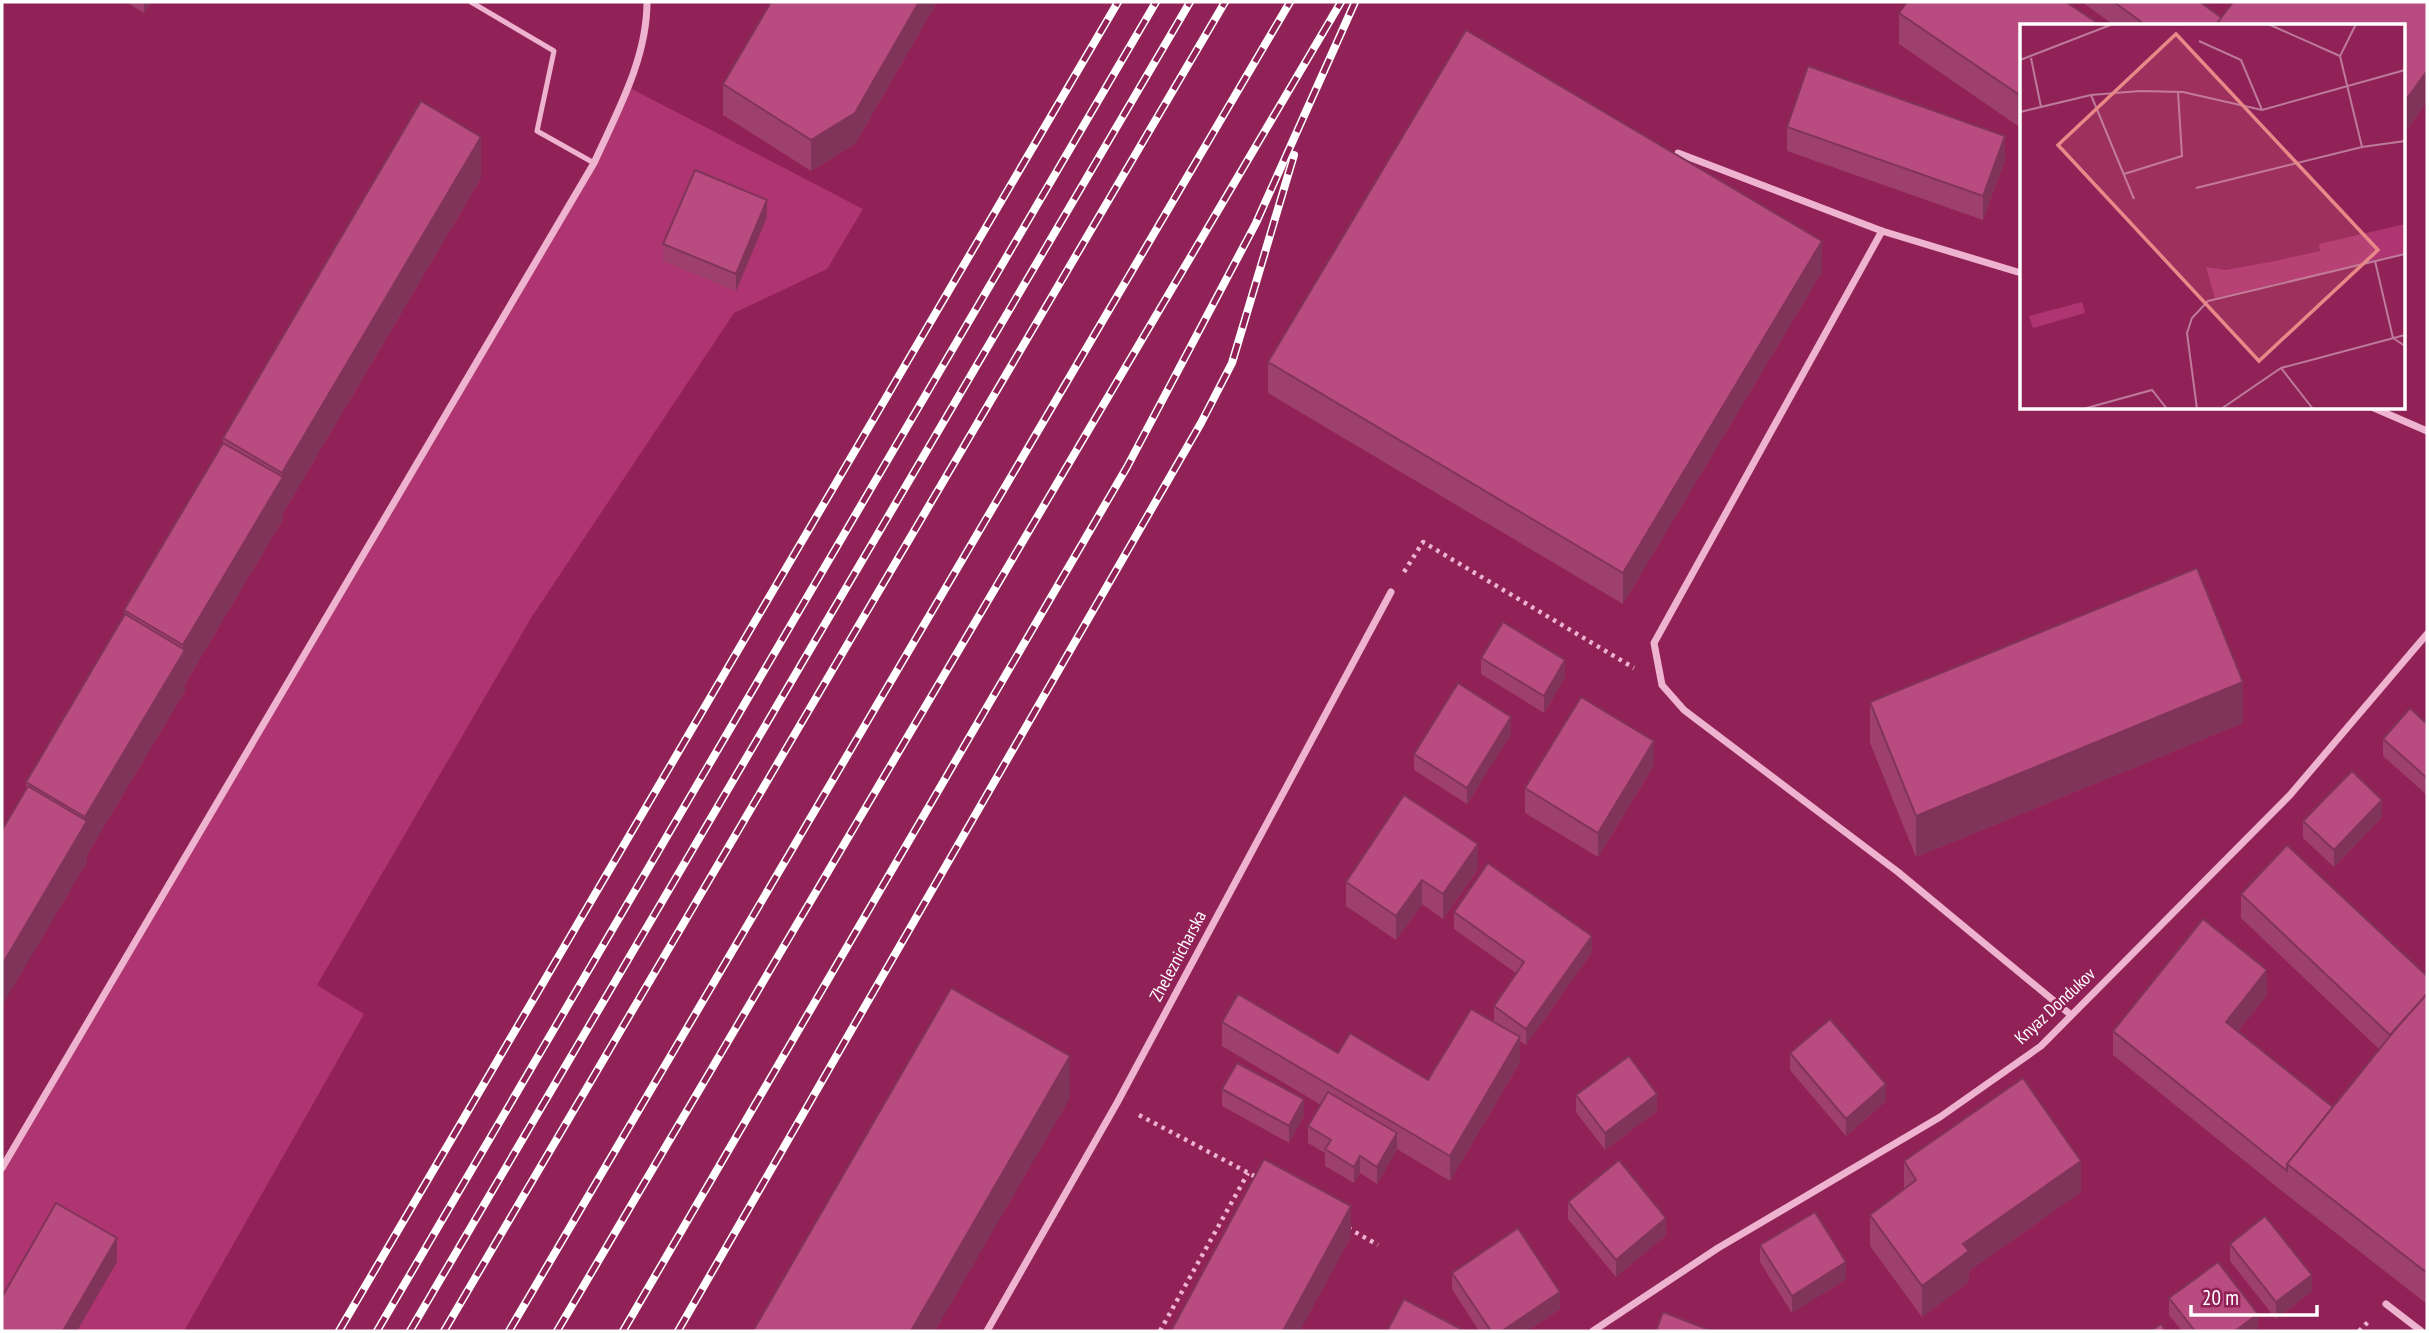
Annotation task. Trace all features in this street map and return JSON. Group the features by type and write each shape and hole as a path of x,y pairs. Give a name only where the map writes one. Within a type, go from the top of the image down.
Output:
{"street":[{"path":"2,1168 594,163 628,87 647,30 648,2"},
{"path":"1678,153 1882,231 2020,273"},
{"path":"1882,231 1654,643 1662,685 1684,710 1898,872 2071,1015"},
{"path":"2379,410 2427,431"},
{"name":"Zheleznicharska","path":"987,1331 1117,1103 1391,592"},
{"name":"Knyaz Dondukov","path":"1592,1331 1718,1248 1940,1117 2041,1046 2290,795 2427,634"},
{"path":"2386,1304 2421,1331"}],"lane":[{"path":"471,2 554,51 537,131 594,163"}],"path":[{"path":"1391,592 1423,542 1662,685"},
{"path":"1117,1103 1260,1179"},
{"path":"1160,1331 1248,1172"},
{"path":"1342,1225 1378,1245"}],"shaded area":[{"path":"628,87 863,209 827,269 734,313 531,618 317,985 364,1014 184,1331 2,1331 2,1168 594,163"}],"building":[{"path":"771,2 919,2 855,113 811,140 723,84"},
{"path":"1907,2 2066,2 2099,24 2020,24 2020,95 1899,13"},
{"path":"2114,2 2200,2 2222,18 2217,24 2144,24"},
{"path":"2233,2 2427,2 2427,71 2404,103 2404,24 2216,24"},
{"path":"1466,30 1822,241 1623,573 1268,362"},
{"path":"1808,66 2005,136 1983,196 1787,127"},
{"path":"421,101 481,137 282,473 223,438"},
{"path":"695,170 767,200 736,274 663,244"},
{"path":"223,443 283,477 183,645 124,610"},
{"path":"2197,568 2243,682 1916,816 1870,702"},
{"path":"125,614 185,650 85,817 26,782"},
{"path":"1503,622 1565,660 1544,696 1481,658"},
{"path":"1458,683 1511,717 1467,788 1414,754"},
{"path":"1581,697 1654,741 1598,833 1525,788"},
{"path":"2410,708 2427,724 2427,778 2383,739"},
{"path":"2352,771 2382,800 2334,850 2303,821"},
{"path":"28,786 87,821 2,965 2,830"},
{"path":"1404,795 1478,844 1443,894 1422,880 1396,916 1346,882"},
{"path":"2287,845 2427,976 2427,994 2390,1035 2241,894"},
{"path":"1488,863 1592,936 1526,1029 1494,1006 1524,962 1454,912"},
{"path":"2203,919 2267,970 2226,1022 2333,1107 2287,1164 2287,1171 2113,1031"},
{"path":"951,988 1070,1056 911,1331 753,1331"},
{"path":"1238,994 1338,1053 1350,1033 1428,1080 1471,1009 1520,1037 1450,1156 1222,1022"},
{"path":"2427,994 2427,1273 2287,1164"},
{"path":"1830,1019 1886,1084 1846,1119 1790,1053"},
{"path":"1629,1056 1657,1094 1605,1133 1576,1095"},
{"path":"1237,1063 1304,1099 1289,1126 1222,1089"},
{"path":"2023,1078 2081,1161 1963,1244 1969,1251 1922,1286 1870,1215 1916,1180 1904,1161"},
{"path":"1328,1092 1397,1133 1377,1167 1360,1156 1354,1167 1325,1149 1331,1140 1308,1126"},
{"path":"1264,1159 1351,1206 1283,1331 1171,1331"},
{"path":"1619,1160 1666,1218 1616,1260 1568,1202"},
{"path":"56,1203 117,1238 63,1331 2,1331 2,1297"},
{"path":"1815,1212 1846,1262 1792,1296 1760,1245"},
{"path":"2265,1216 2312,1275 2276,1302 2230,1244"},
{"path":"1518,1228 1560,1292 1502,1331 1491,1331 1452,1273"},
{"path":"2218,1262 2258,1314 2235,1331 2195,1331 2169,1298"},
{"path":"1404,1299 1461,1329 1460,1331 1387,1331"},
{"path":"1663,1312 1712,1331 1656,1331"},
{"path":"2161,1324 2166,1331 2151,1331"}],"railway":[{"path":"339,1331 1118,2"},
{"path":"377,1331 1156,2"},
{"path":"410,1331 1190,2"},
{"path":"444,1331 1225,2"},
{"path":"509,1331 1290,2"},
{"path":"557,1331 1341,2"},
{"path":"623,1331 1127,467 1256,223 1355,2"},
{"path":"678,1331 1201,423 1232,363 1294,155"}]}
